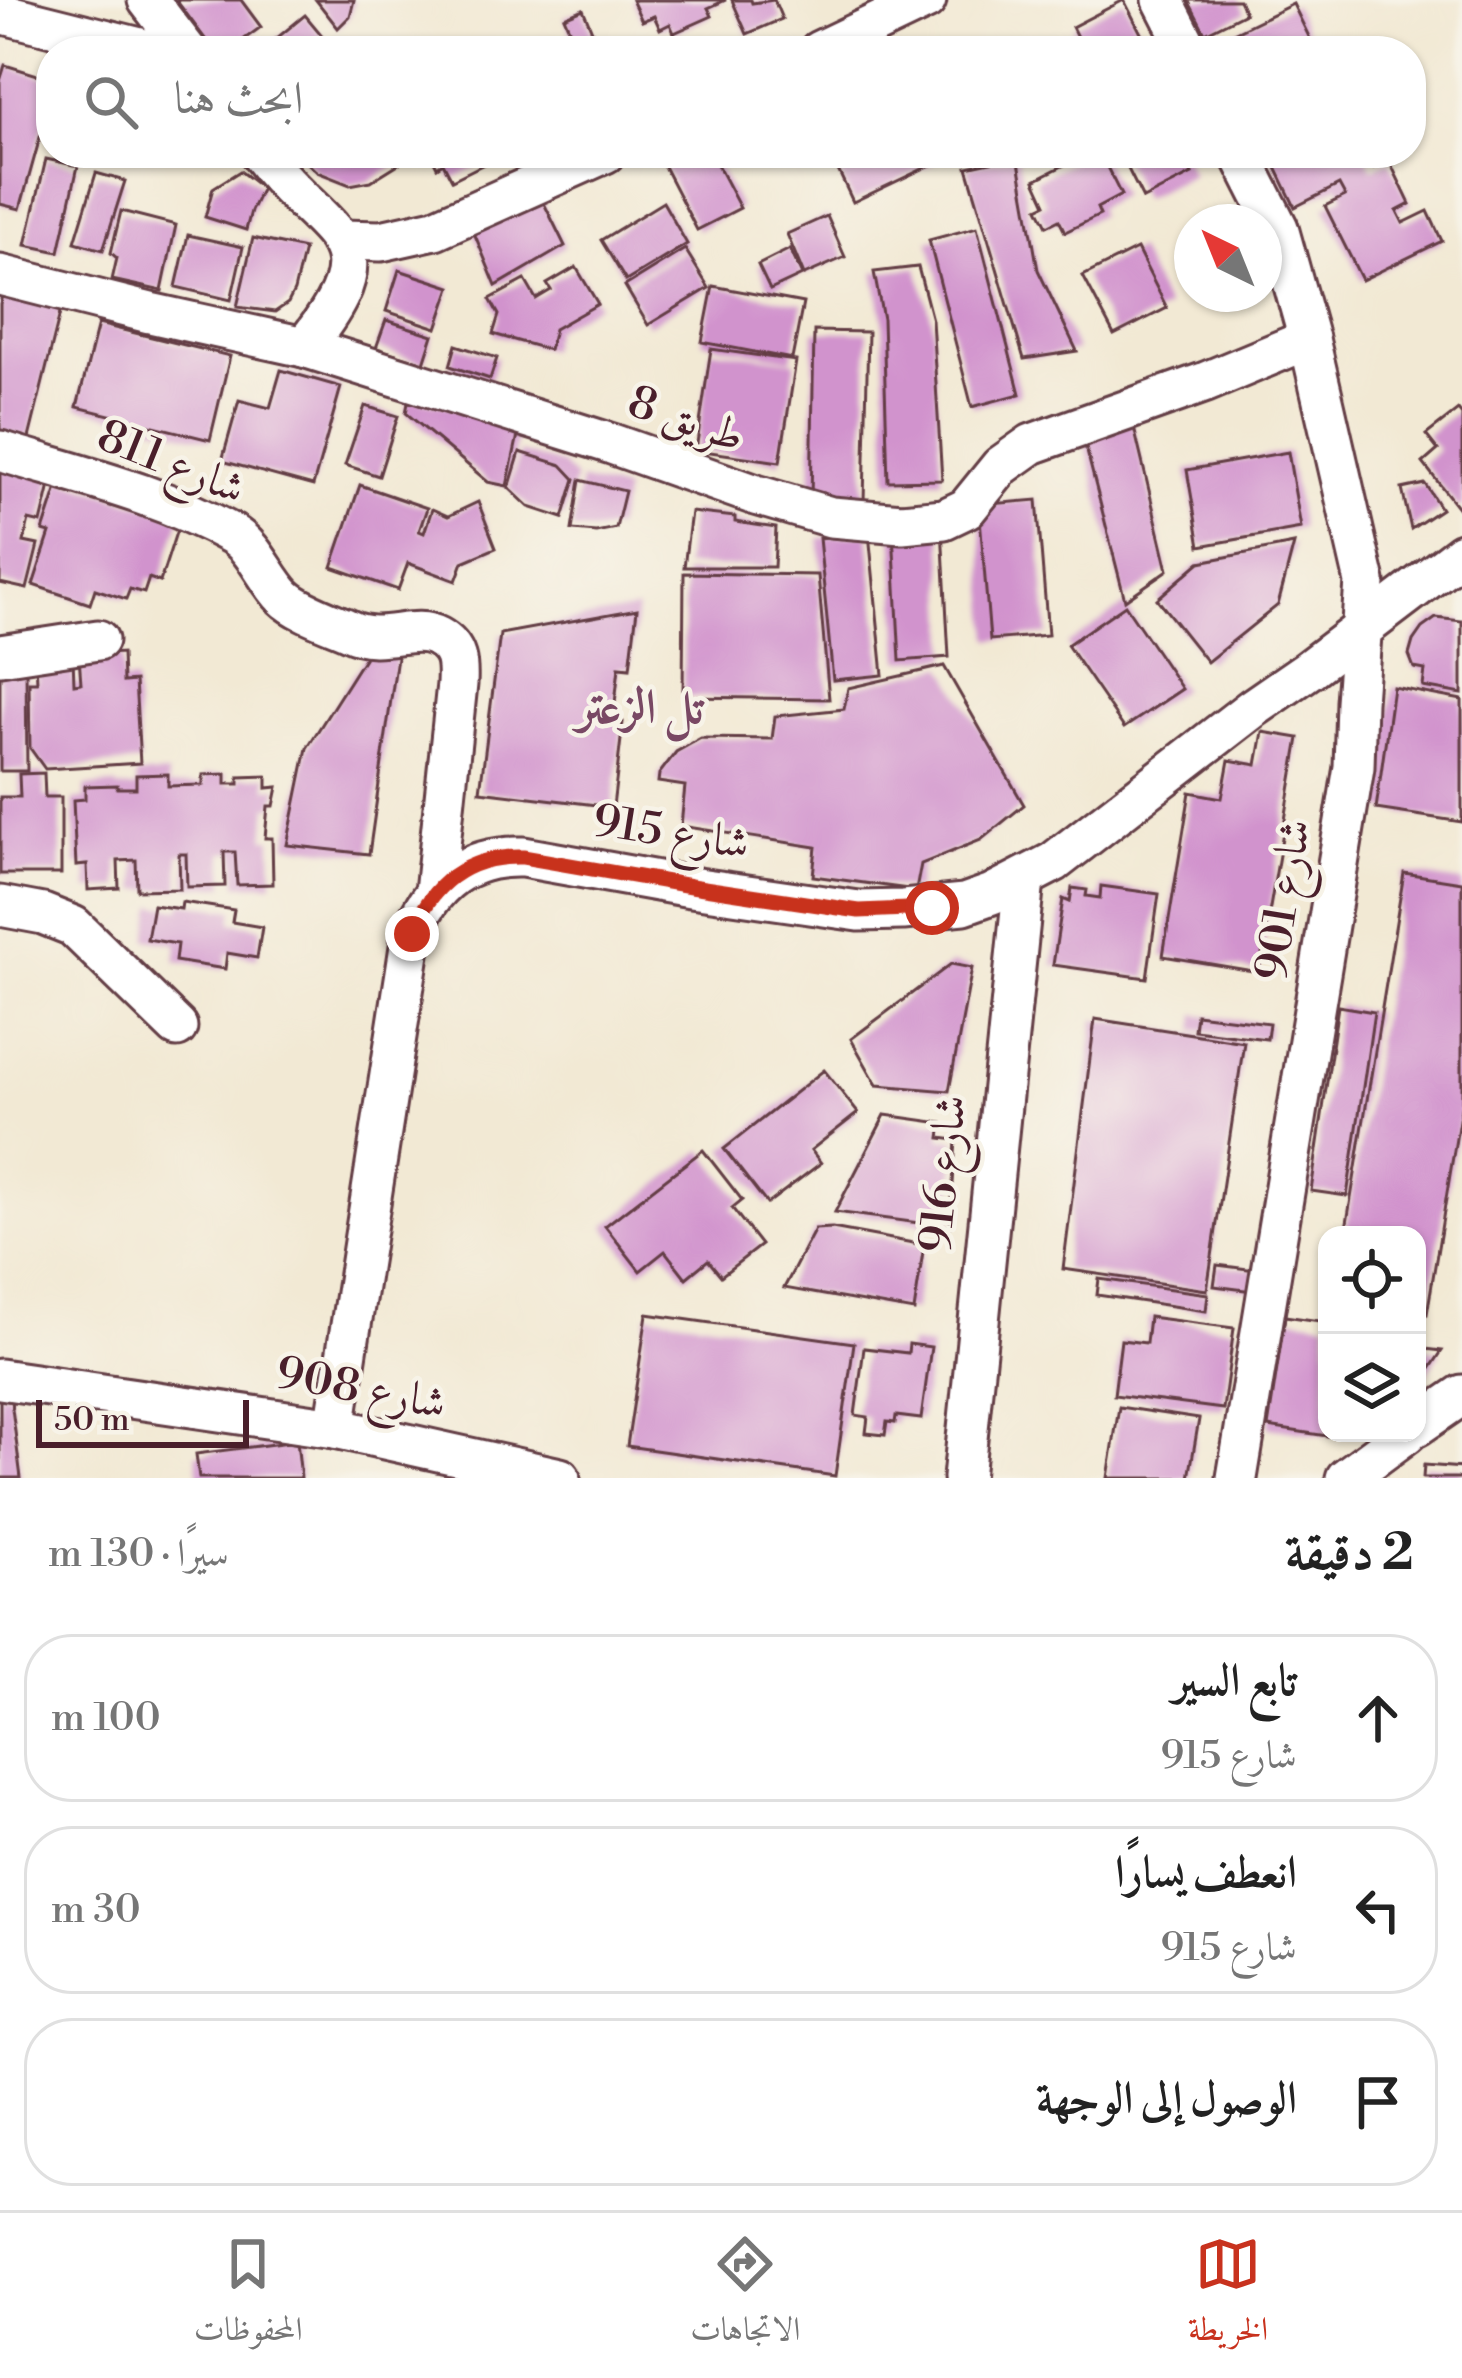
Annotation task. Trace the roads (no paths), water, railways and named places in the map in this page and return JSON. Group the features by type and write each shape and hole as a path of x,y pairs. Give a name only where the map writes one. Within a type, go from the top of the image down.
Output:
{"street":[{"path":"148,0 176,36"},
{"path":"850,36 926,0"},
{"path":"1163,0 1181,36"},
{"path":"0,13 92,36"},
{"path":"274,168 341,240 349,269 337,304 304,346"},
{"path":"341,240 381,241 435,229 571,168"},
{"name":"شارع 901","path":"1237,1478 1354,767 1365,582 1309,339 1278,228 1248,168"},
{"name":"طريق 8","path":"0,274 304,346 831,517 902,523 944,519 967,508 1001,466 1032,444 1206,382 1309,339"},
{"name":"شارع 811","path":"0,451 153,497 238,537 286,600 358,635 387,638 420,632 452,648 458,684 435,892"},
{"name":"شارع 915","path":"435,892 477,862 500,856 859,911 964,904 1024,880 1095,833 1462,553"},
{"path":"0,655 98,640"},
{"name":"شارع 916","path":"963,1478 1024,880"},
{"path":"335,1428 412,934 435,892"},
{"path":"0,906 43,914 73,926 178,1027"},
{"name":"شارع 908","path":"0,1379 335,1428 390,1461 560,1478"},
{"path":"1426,1420 1462,1395"},
{"path":"1346,1478 1395,1442"}],"district":[{"name":"تل الزعتر","path":"640,709"}]}
